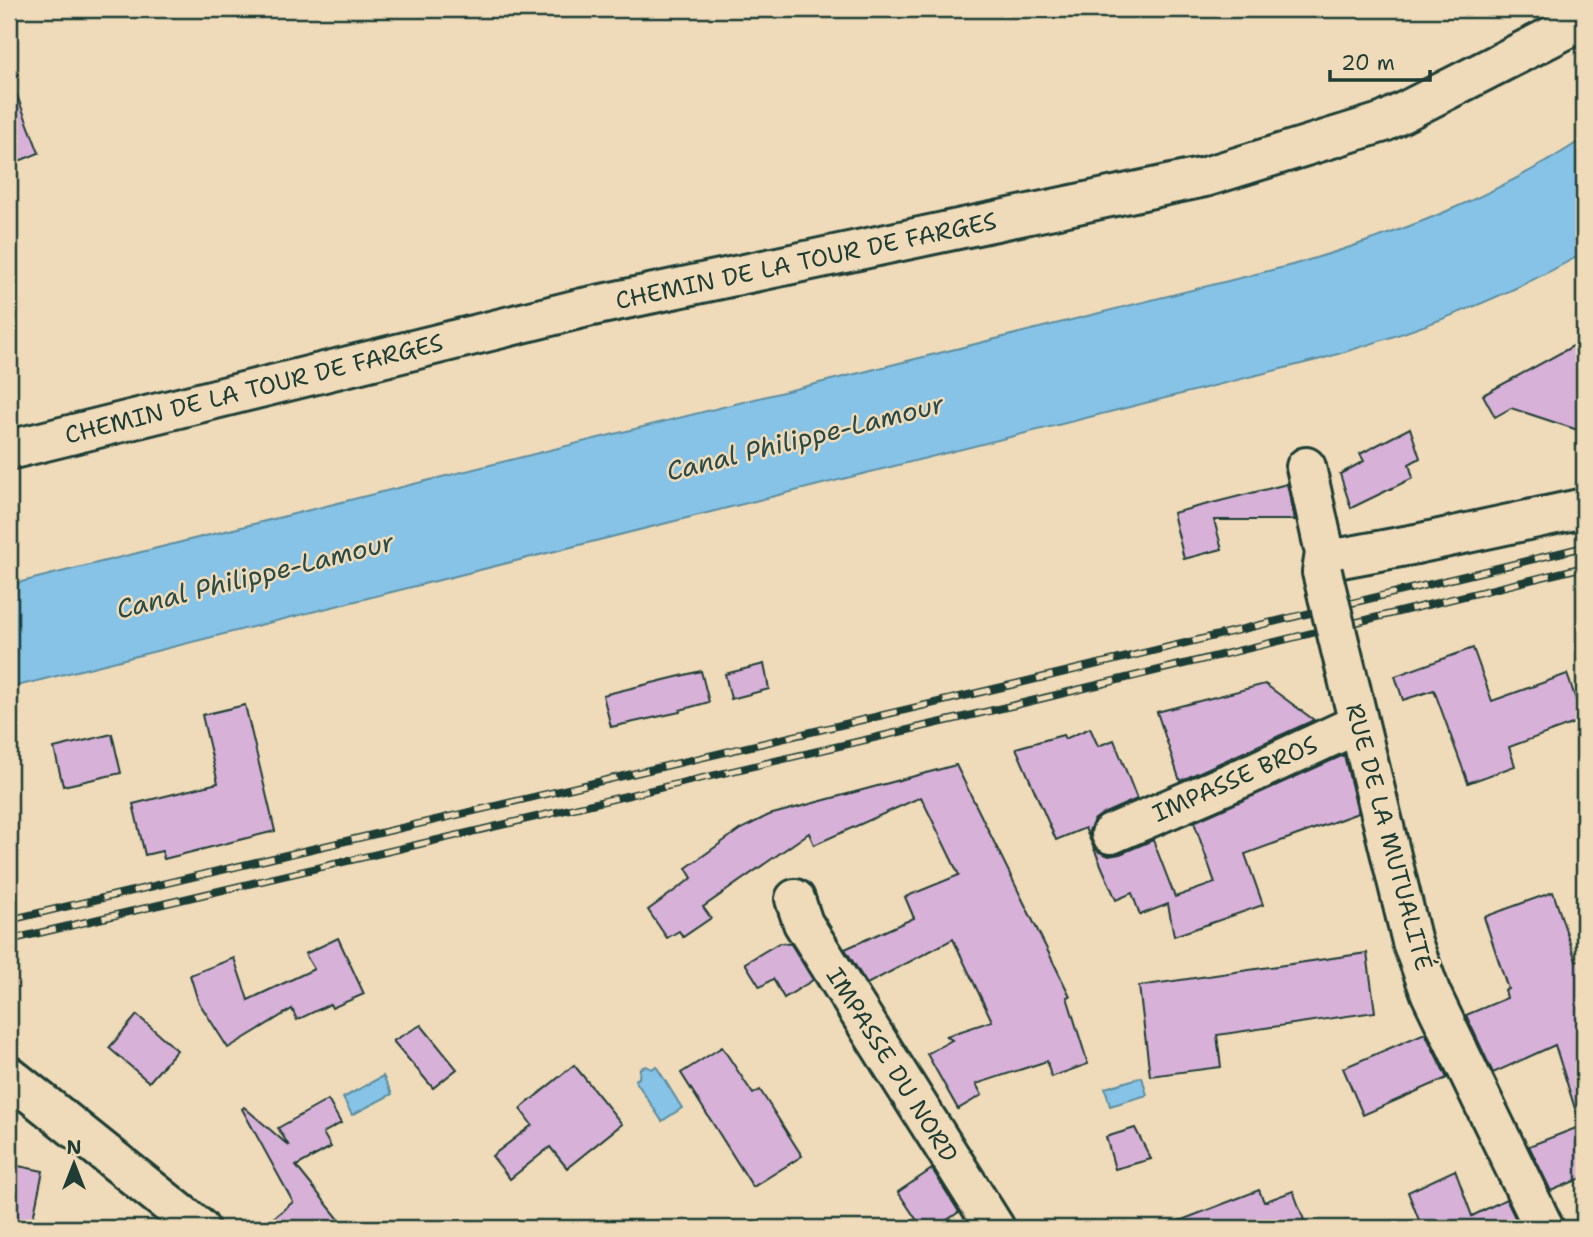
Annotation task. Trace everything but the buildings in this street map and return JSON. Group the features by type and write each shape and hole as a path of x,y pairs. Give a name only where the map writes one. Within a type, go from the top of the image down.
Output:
{"street":[{"name":"CHEMIN DE LA TOUR DE FARGES","path":"9,450 583,308 1205,177 1384,122 1584,20"},
{"name":"RUE DE LA MUTUALITÉ","path":"1306,467 1354,708 1412,942 1431,993 1544,1228"},
{"path":"1324,563 1584,508"},
{"name":"IMPASSE BROS","path":"1111,834 1246,776 1354,708"},
{"name":"IMPASSE DU NORD","path":"795,899 803,923 995,1228"},
{"path":"9,1076 199,1228"}],"water":[{"name":"Canal Philippe-Lamour","path":"1584,138 1584,253 1488,301 1389,338 1321,359 9,688 9,585 1292,265 1443,213 1515,179"},
{"path":"646,1066 652,1069 656,1066 682,1108 662,1121 635,1080 639,1078 640,1068"},
{"path":"383,1076 392,1094 352,1115 343,1098"},
{"path":"1142,1077 1147,1095 1110,1106 1105,1088"}],"railway":[{"path":"9,920 1011,685 1584,547"},
{"path":"9,940 1015,705 1584,567"}]}
